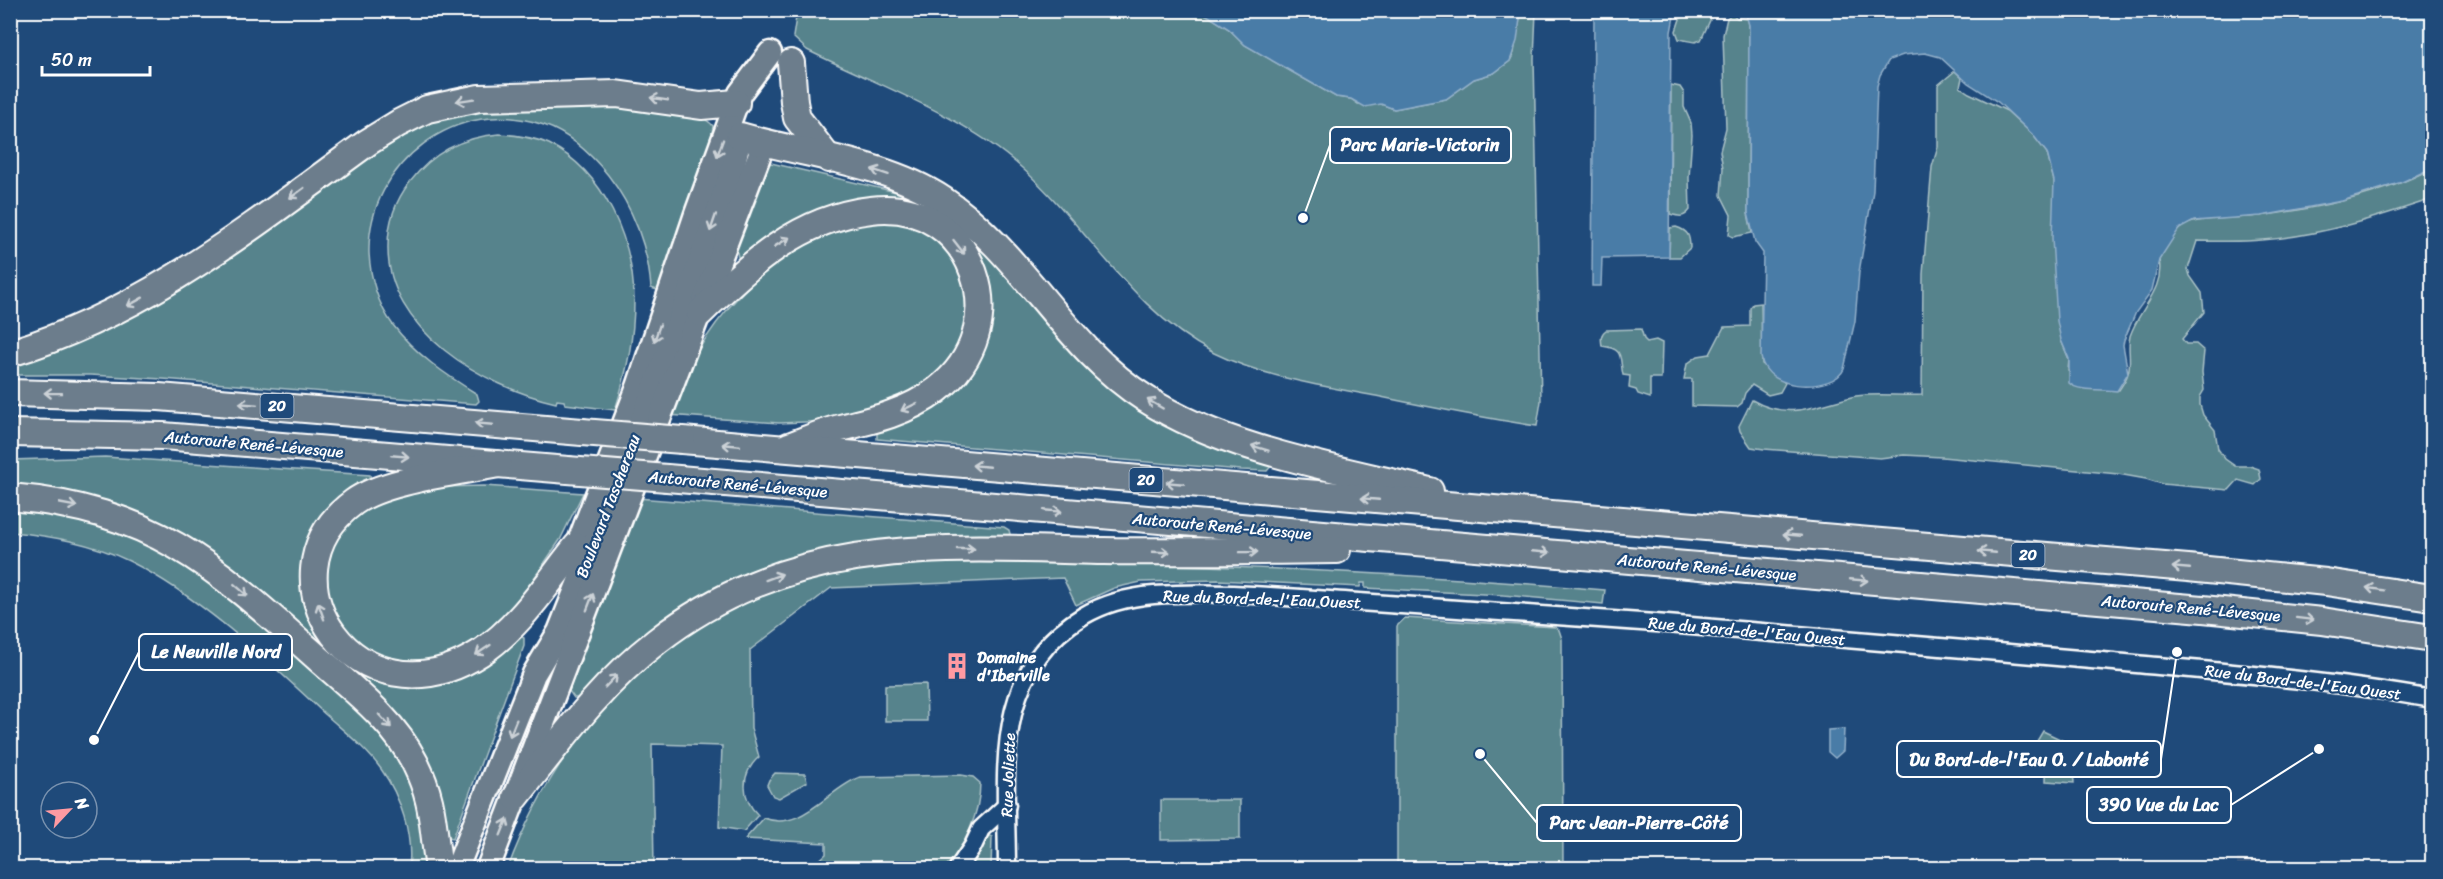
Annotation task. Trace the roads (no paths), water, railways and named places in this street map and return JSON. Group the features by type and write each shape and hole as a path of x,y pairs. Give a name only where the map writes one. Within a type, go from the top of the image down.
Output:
{"highway":[{"path":"534,674 545,627 638,387 736,103 740,93 780,58 797,118 829,159"},
{"path":"10,353 90,324 151,293 270,213 368,142 427,109 479,98 556,95 616,94 701,106 736,103"},
{"path":"752,140 868,169 913,184 940,198 961,213 998,249 1096,361 1135,392 1175,415 1224,436 1296,459 1512,511"},
{"name":"Boulevard Taschereau","path":"488,868 700,313 752,140"},
{"name":"Boulevard Taschereau","path":"457,868 534,674 559,632 625,467 732,168 752,140"},
{"path":"700,313 745,269 775,246 804,230 848,214 887,209 916,215 940,228 965,255 979,288 980,318 972,347 950,379 927,397 900,411 780,449"},
{"name":"20","path":"10,393 159,397 542,428 2263,575 2433,598"},
{"name":"Autoroute René-Lévesque","path":"10,433 163,436 667,478 2226,611 2313,620 2433,638"},
{"path":"10,444 63,433"},
{"path":"498,464 378,489 354,502 335,520 321,545 316,564 315,583 317,601 323,616 342,646 366,664 396,673 427,673 455,666 481,652 503,634 577,546"},
{"path":"10,497 70,505 132,523 188,551 238,587 361,697 402,741 416,765 429,800 434,819 439,868"},
{"path":"516,797 588,704 651,645 688,619 721,600 771,577 804,567 873,553 924,550 1190,553 1482,547"}],"street":[{"name":"Rue du Bord-de-l'Eau Ouest","path":"1067,628 1096,609 1131,598 1172,594 1270,597 1485,609 2159,666 2324,682 2433,699"},
{"name":"Rue Joliette","path":"1007,868 1007,741 1012,712 1018,693 1036,660 1067,628"},
{"path":"958,868 981,829 1006,805"}],"place":[{"name":"Parc Marie-Victorin","path":"1303,218"},
{"name":"Du Bord-de-l'Eau O. / Labonté","path":"2177,652"},
{"name":"Domaine d'Iberville","path":"957,666"},
{"name":"Le Neuville Nord","path":"94,740"},
{"name":"390 Vue du Lac","path":"2319,749"},
{"name":"Parc Jean-Pierre-Côté","path":"1480,754"}]}
